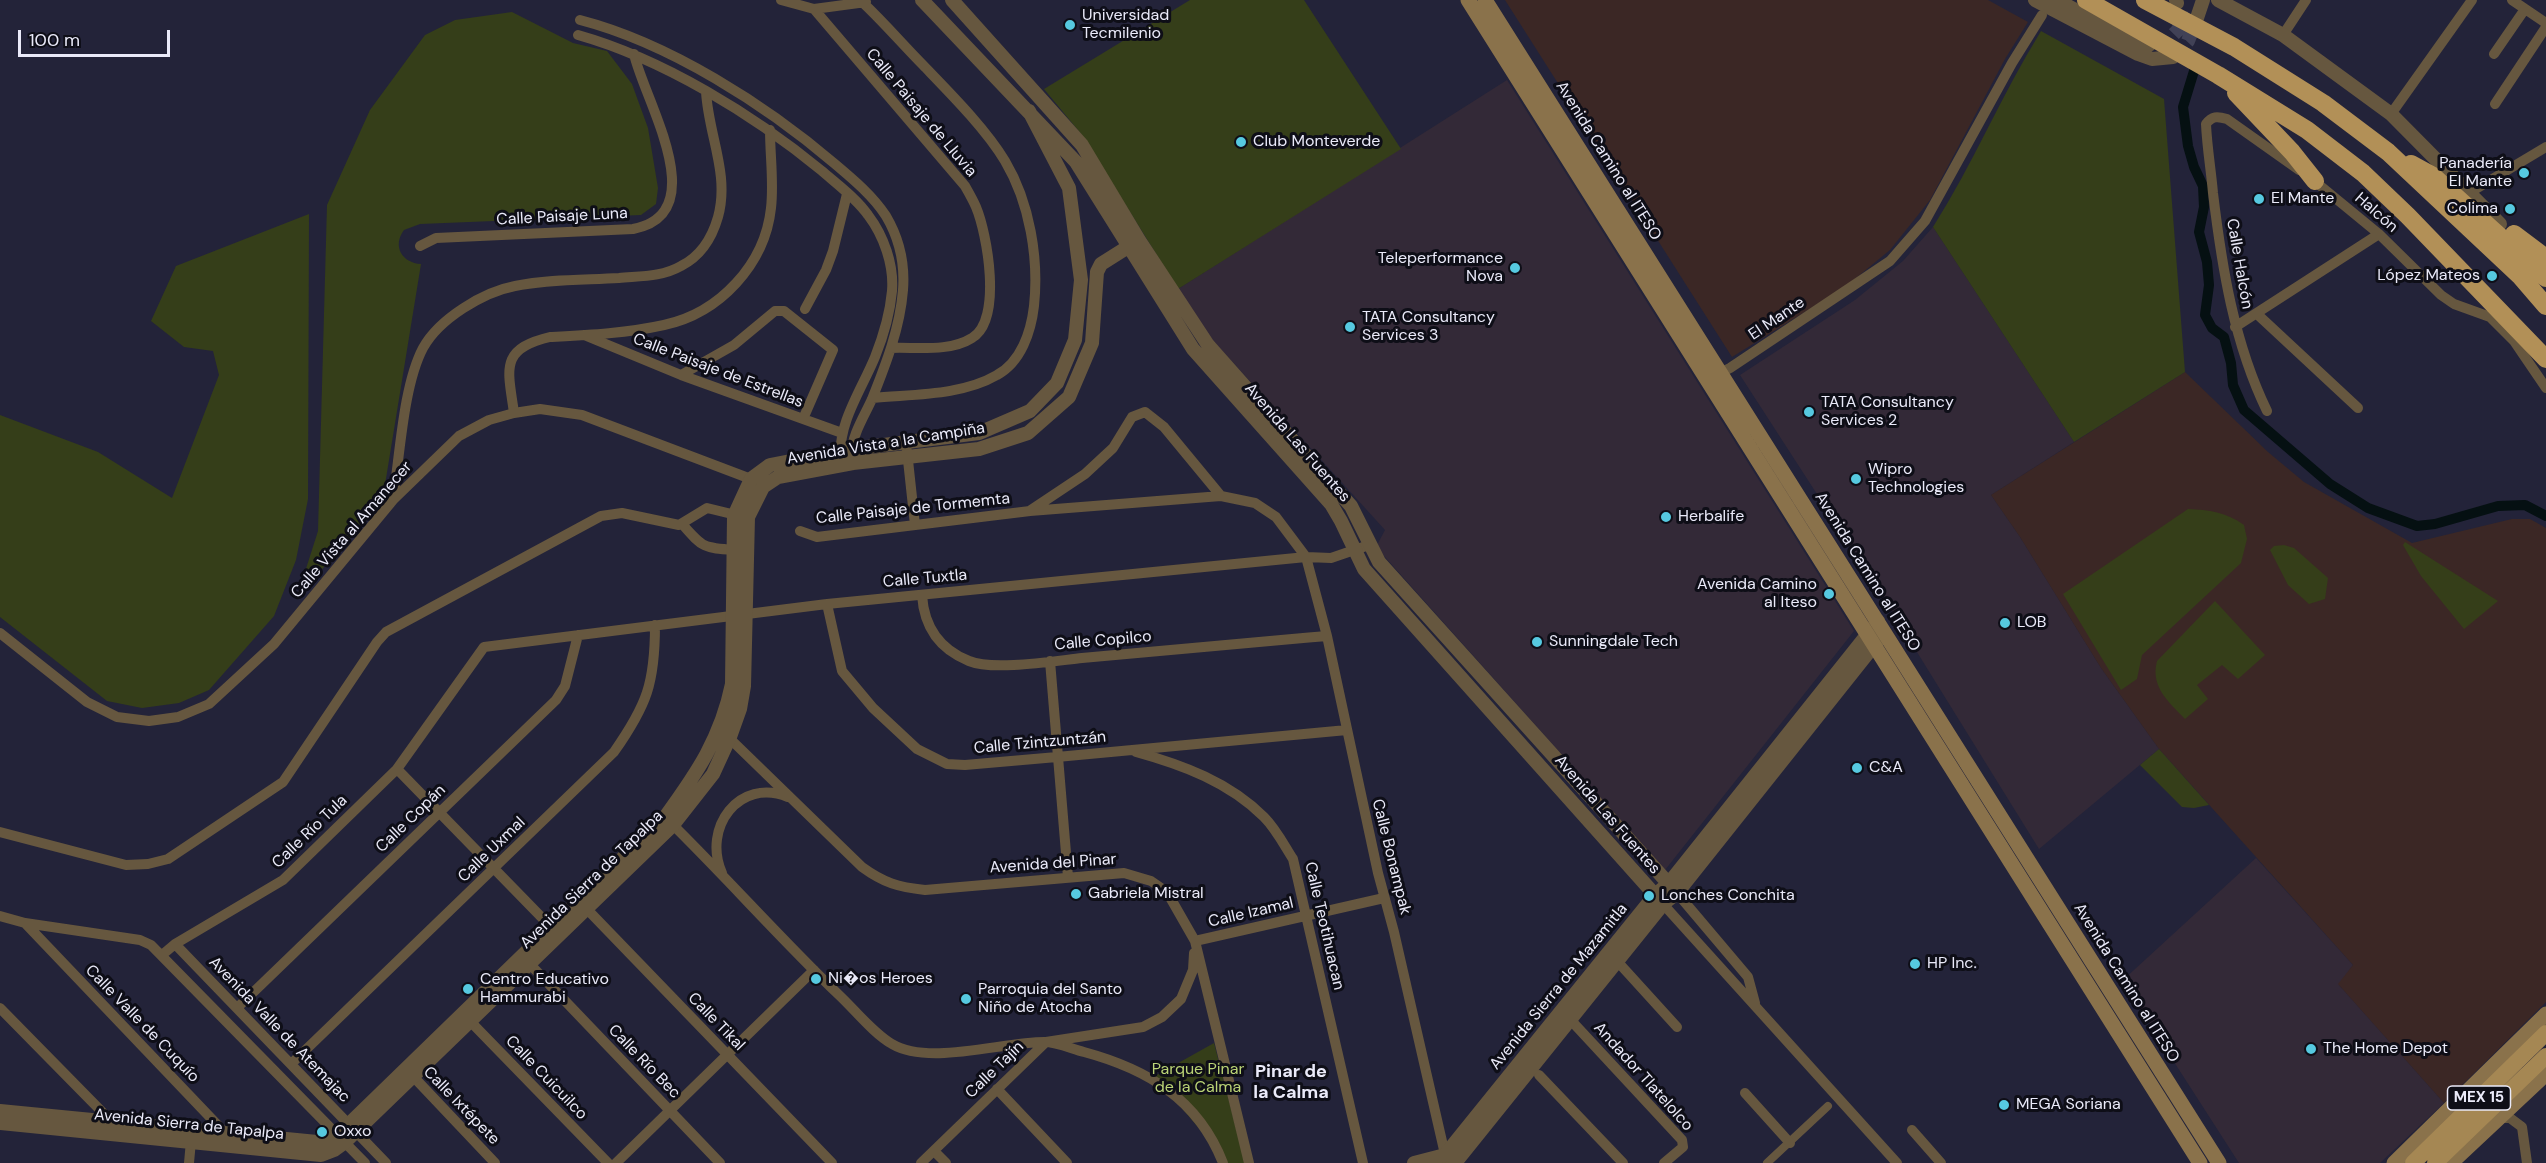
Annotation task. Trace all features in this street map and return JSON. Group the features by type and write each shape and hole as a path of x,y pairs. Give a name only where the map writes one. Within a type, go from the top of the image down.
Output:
{"highway":[{"path":"2086,0 2218,75 2307,130 2363,173 2445,254 2546,361"},
{"path":"2145,0 2244,53 2323,103 2388,152 2536,266 2546,304"},
{"path":"2218,75 2292,152 2315,181"},
{"path":"2500,224 2546,278"},
{"path":"2514,341 2546,361"}],"main road":[{"name":"Avenida Camino al ITESO","path":"1468,0 1881,626 2219,1163"},
{"name":"Avenida Camino al ITESO","path":"1485,0 1714,376 1871,641 2200,1163"},
{"path":"2394,1163 2546,1014"},
{"name":"MEX 15","path":"2413,1163 2546,1034"},
{"name":"MEX 15","path":"2435,1163 2546,1056"},
{"path":"2451,1163 2546,1074"}],"street":[{"path":"781,0 814,9 864,1 945,88 1005,161 1025,210 1032,242 1036,288 1028,334 1018,355 1009,367 996,376 947,391 873,398"},
{"name":"Avenida Las Fuentes","path":"922,0 1076,162 1208,345 1351,506 1379,562 1673,888 1748,977 1756,1006"},
{"name":"Avenida Las Fuentes","path":"952,0 1082,145 1133,243 1193,350 1331,504 1364,569 1897,1163"},
{"path":"2035,0 2138,54 2152,59 2174,57"},
{"path":"2057,0 2123,36 2149,45"},
{"path":"2197,18 2203,0"},
{"path":"2218,0 2283,35 2391,114 2500,224"},
{"path":"2283,35 2306,0"},
{"path":"2391,114 2472,0"},
{"path":"2495,104 2546,25 2512,0"},
{"name":"Calle Paisaje de Lluvia","path":"814,9 965,186 976,207 984,232 990,281 989,303 984,325 975,337 947,346 891,348"},
{"path":"2494,54 2525,9"},
{"name":"El Mante","path":"1714,376 1890,261 1925,221 2012,63 2042,15"},
{"path":"580,20 633,38 701,72 775,117 824,154 873,199 887,218 898,245 904,269 894,316 891,348 873,398 847,457"},
{"path":"578,35 610,44 706,91 770,130 867,213 885,244 891,271 894,316 842,433 847,457"},
{"name":"Calle Paisaje Luna","path":"420,246 436,238 633,229 649,225 659,217 668,205 671,194 668,156 634,56 633,38"},
{"path":"393,500 410,387 422,350 437,330 458,311 491,294 514,286 658,275 681,266 700,252 711,236 722,194 720,166 706,91"},
{"name":"Avenida Vista a la Campiña","path":"907,450 979,433 1030,411 1057,383 1075,340 1081,280 1069,189 1029,111"},
{"name":"Halcón","path":"2210,118 2218,116 2227,119 2315,181 2379,234 2441,295 2454,303 2490,317 2514,341 2546,388"},
{"name":"Calle Halcón","path":"2210,118 2206,124 2206,133 2217,224 2235,327 2253,383 2267,411"},
{"path":"514,413 508,369 512,357 532,341 550,337 664,325 688,318 723,296 742,278 759,253 767,229 772,188 770,130"},
{"path":"2469,193 2546,147"},
{"path":"805,309 826,270 833,251 847,194"},
{"path":"2235,327 2379,234"},
{"name":"Avenida Vista a la Campiña","path":"757,483 847,457 907,450 979,449 1028,433 1069,397 1092,343 1097,272 1101,264 1133,243"},
{"path":"681,375 734,345 775,311 784,311 833,350 803,419"},
{"path":"2257,314 2358,408"},
{"name":"Calle Paisaje de Estrellas","path":"584,335 681,375 842,433"},
{"name":"Calle Vista al Amanecer","path":"0,633 87,702 117,717 149,721 178,717 209,704 274,644 393,500 459,436 475,426 514,413 540,410 582,415 757,483"},
{"name":"Calle Paisaje de Tormemta","path":"1030,511 1085,474 1113,448 1132,417 1145,412 1164,427 1221,496"},
{"path":"907,450 915,525"},
{"name":"Avenida Sierra de Tapalpa","path":"0,1123 191,1140 321,1155 334,1150 341,1138 669,821 713,774 724,734 744,686 734,550 741,517 757,483"},
{"name":"Calle Paisaje de Tormemta","path":"800,531 817,537 1030,511 1221,496 1255,503 1276,517 1306,557"},
{"path":"683,525 707,508 741,517"},
{"path":"0,832 126,865 148,864 168,859 283,782 386,632 526,559 601,516 622,513 683,525 700,544 714,549 734,550"},
{"name":"Avenida Sierra de Tapalpa","path":"740,614 741,517"},
{"name":"Calle Tuxtla","path":"484,647 827,604 1306,557 1331,558 1369,545"},
{"name":"Calle Bonampak","path":"1306,557 1327,636 1384,898 1449,1160"},
{"name":"Calle Copilco","path":"922,595 931,631 945,648 984,665 1327,636"},
{"name":"Calle Tzintzuntzán","path":"827,604 842,671 873,708 917,749 947,764 965,765 1347,730"},
{"name":"Calle Uxmal","path":"291,1064 614,752 642,709 653,675 655,625"},
{"name":"Avenida Sierra de Mazamitla","path":"1449,1160 1659,900 1673,888 1881,626"},
{"name":"Calle Copán","path":"237,1008 556,700 565,686 578,634"},
{"name":"Calle Río Tula","path":"162,955 175,944 283,880 397,769 484,647"},
{"path":"1050,661 1068,877"},
{"name":"Avenida del Pinar","path":"724,734 862,867 881,881 903,888 925,890 1124,873 1160,885 1173,899 1195,941 1249,1163"},
{"name":"Calle Teotihuacan","path":"1130,750 1207,776 1264,817 1293,859 1363,1163"},
{"path":"397,769 551,927"},
{"path":"724,878 718,860 717,842 720,824 727,812 742,800 752,796 777,793 794,800"},
{"path":"669,821 814,970 889,1043 905,1050 930,1053 1046,1042 1115,1061 1143,1073 1168,1089 1201,1123 1218,1150 1223,1163"},
{"name":"Calle Izamal","path":"1195,941 1384,898"},
{"name":"Avenida Sierra de Mazamitla","path":"1566,1015 1617,961 1659,900"},
{"name":"Avenida Sierra de Tapalpa","path":"526,960 551,927 583,905"},
{"name":"Calle Tikal","path":"583,905 832,1163"},
{"path":"0,916 24,923 140,940 151,945 162,955"},
{"name":"Calle Valle de Cuquío","path":"24,923 239,1146"},
{"name":"Calle Tajín","path":"921,1163 1046,1042 1143,1027 1162,1017 1174,1007 1185,990 1192,970 1195,941"},
{"name":"Avenida Valle de Atemajac","path":"175,944 386,1163"},
{"name":"Avenida Valle de Atemajac","path":"162,955 365,1163"},
{"name":"Calle Río Bec","path":"526,960 720,1163"},
{"path":"1617,961 1677,1027"},
{"path":"616,1163 814,970"},
{"path":"0,1008 111,1121"},
{"name":"Andador Tlatelolco","path":"1566,1015 1682,1140 1683,1147 1664,1163"},
{"name":"Calle Cuicuilco","path":"467,1018 608,1163"},
{"name":"Calle Ixtépete","path":"410,1073 495,1163"},
{"path":"1539,1075 1623,1163"},
{"path":"997,1089 1066,1163"},
{"path":"1745,1093 1790,1143"},
{"path":"1767,1163 1828,1106"},
{"name":"Avenida Sierra de Tapalpa","path":"0,1111 317,1142 341,1138"},
{"path":"2499,1118 2510,1118 2522,1127 2527,1163"},
{"path":"1912,1130 1941,1163"},
{"path":"189,1163 191,1140"},
{"path":"934,1150 946,1163"},
{"path":"1414,1163 1449,1160"}],"shaded area":[{"path":"1505,0 1988,0 2028,22 2005,59 1930,200 1890,250 1845,287 1732,357"},
{"path":"1507,80 1854,631 1665,870 1376,547 1385,530 1208,335 1178,289"},
{"path":"1933,227 2074,442 1991,495 2020,537 2101,668 2159,749 2039,849 1868,573 1740,375 1855,300 1903,261"},
{"path":"2185,372 2268,452 2304,482 2412,543 2512,519 2530,519 2546,528 2546,1002 2444,1103 2338,984 2353,965 2159,749 2101,668 2020,537 1991,495"},
{"path":"2256,858 2353,965 2339,985 2444,1103 2380,1163 2239,1163 2122,981"}],"green space":[{"name":"Club Monteverde","path":"1190,0 1304,0 1401,149 1178,289 1082,135 1044,89"},
{"path":"512,12 573,43 607,51 632,84 648,128 658,188 656,204 641,215 420,224 404,230 399,242 401,253 409,261 421,264 382,503 297,597 318,531 327,205 370,110 425,35 455,20"},
{"path":"2041,31 2164,99 2185,372 2074,442 1933,227"},
{"path":"309,214 308,499 296,560 274,616 209,690 179,703 142,708 107,701 0,617 0,415 98,452 172,498 219,375 213,351 184,347 151,321 176,266"},
{"path":"2188,509 2217,512 2244,525 2247,539 2241,563 2142,655 2137,679 2121,690 2063,594"},
{"path":"2405,542 2498,601 2464,629 2421,576 2403,545"},
{"path":"2284,545 2294,548 2328,578 2325,599 2309,604 2288,585 2270,550 2274,546"},
{"path":"2215,601 2265,655 2238,679 2222,665 2197,685 2208,699 2185,719 2162,693 2156,679 2157,661"},
{"path":"2159,749 2209,805 2194,808 2182,807 2140,765"},
{"name":"Parque Pinar de la Calma","path":"1214,1043 1245,1163 1228,1163 1155,1076"}],"waterway":[{"path":"2194,71 2183,107 2188,146 2203,186 2204,207 2199,232 2207,262 2209,285 2205,315 2212,328 2224,337 2231,363 2233,385 2244,410 2330,484 2368,508 2417,526 2435,524 2498,506 2525,505 2546,516"}],"tunnel":[{"path":"2157,45 2164,44 2179,29 2181,11"},
{"path":"2173,57 2188,41 2197,18"}],"place":[{"name":"Universidad Tecmilenio","path":"1070,25"},
{"name":"Club Monteverde","path":"1241,142"},
{"name":"Panadería El Mante","path":"2524,173"},
{"name":"El Mante","path":"2259,199"},
{"name":"Colima","path":"2510,209"},
{"name":"Teleperformance Nova","path":"1515,268"},
{"name":"López Mateos","path":"2492,276"},
{"name":"TATA Consultancy Services 3","path":"1350,327"},
{"name":"TATA Consultancy Services 2","path":"1809,412"},
{"name":"Wipro Technologies","path":"1856,479"},
{"name":"Herbalife","path":"1666,517"},
{"name":"Avenida Camino al Iteso","path":"1829,594"},
{"name":"LOB","path":"2005,623"},
{"name":"Sunningdale Tech","path":"1537,642"},
{"name":"C&A","path":"1857,768"},
{"name":"Gabriela Mistral","path":"1076,894"},
{"name":"Lonches Conchita","path":"1649,896"},
{"name":"HP Inc.","path":"1915,964"},
{"name":"Ni�os Heroes","path":"816,979"},
{"name":"Centro Educativo Hammurabi","path":"468,989"},
{"name":"Parroquia del Santo Niño de Atocha","path":"966,999"},
{"name":"The Home Depot","path":"2311,1049"},
{"name":"MEGA Soriana","path":"2004,1105"},
{"name":"Oxxo","path":"322,1132"}],"district":[{"name":"Pinar de la Calma","path":"1291,1082"}]}
